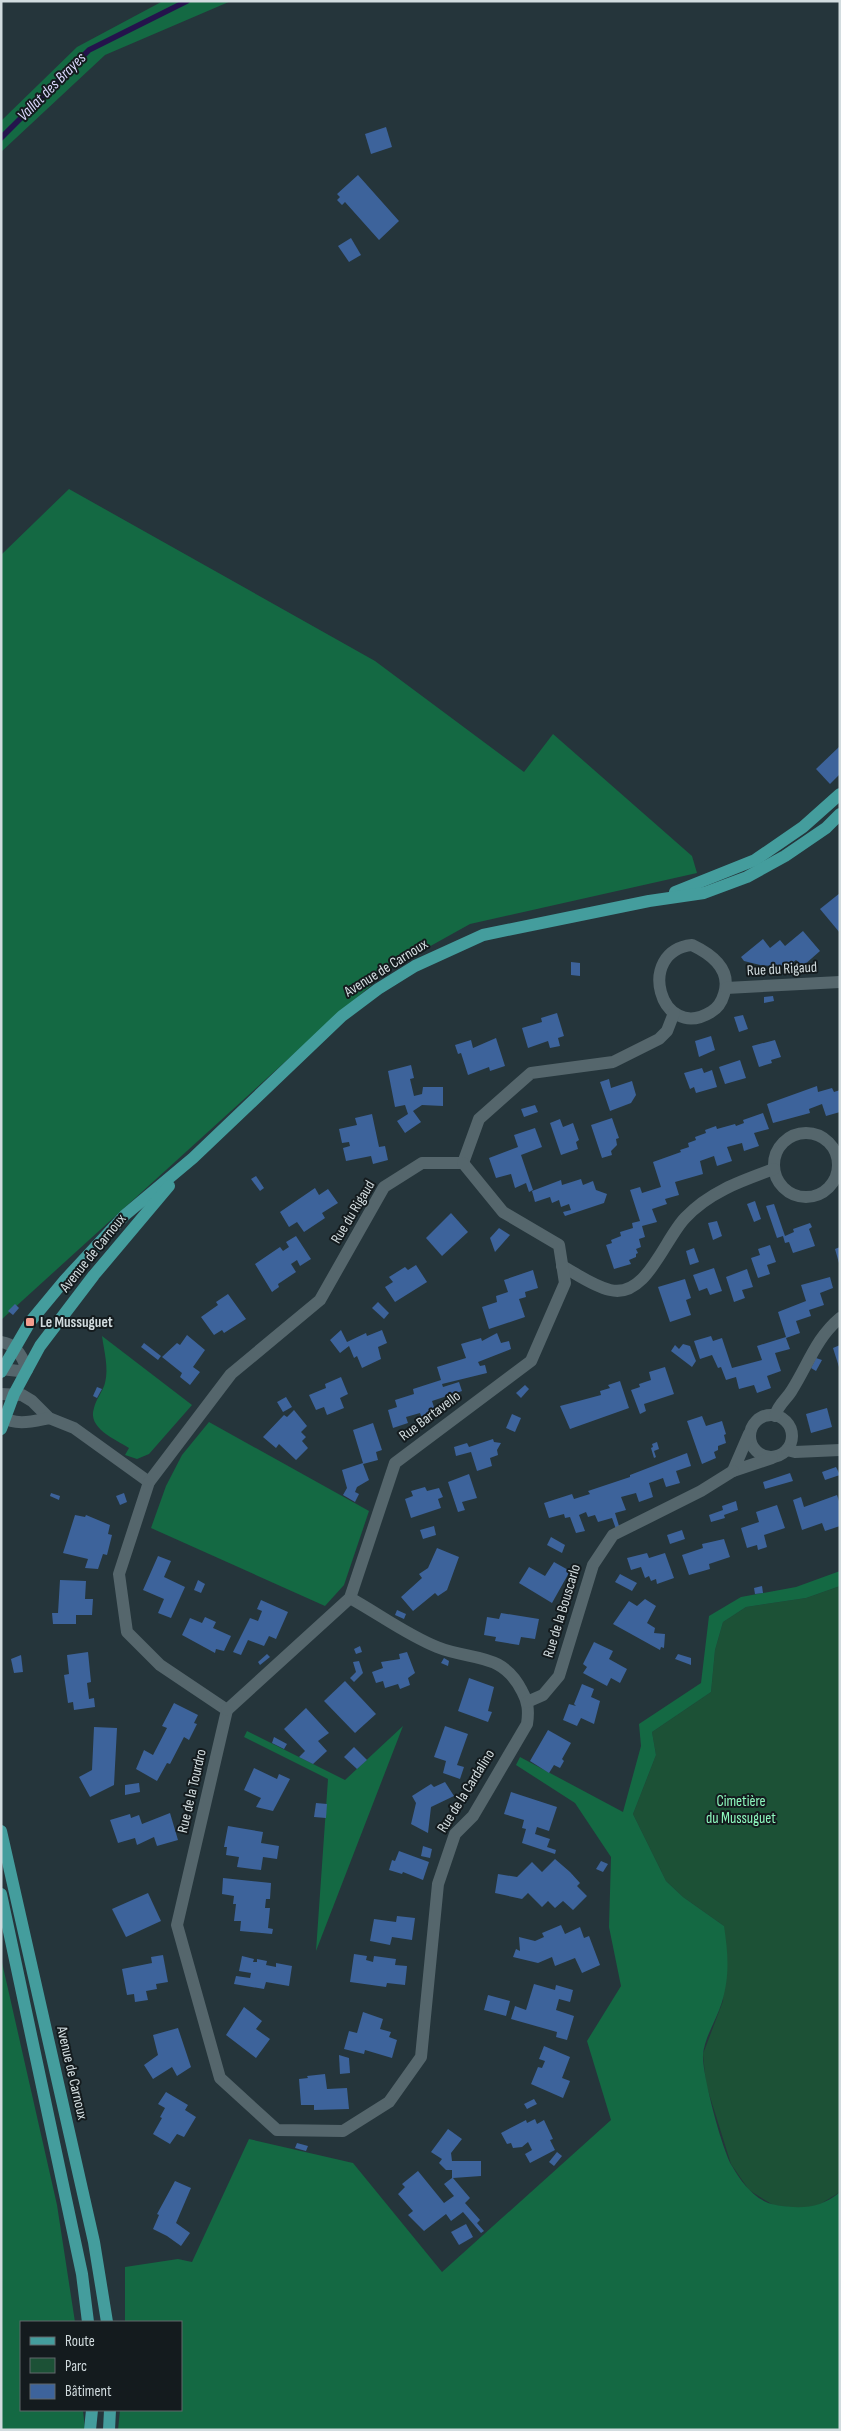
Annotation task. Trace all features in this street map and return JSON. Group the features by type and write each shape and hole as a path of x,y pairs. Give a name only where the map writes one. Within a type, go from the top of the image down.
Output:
{"main road":[{"name":"Avenue de Carnoux","path":"649,901 711,879 755,860 803,827 840,794"},
{"name":"Avenue de Carnoux","path":"2,1370 30,1322 64,1280 126,1216 193,1158 342,1016 378,988 415,966 483,935 649,901 704,893 747,877 786,856 826,828 840,814"},
{"name":"Avenue de Carnoux","path":"3,1421 8,1394 27,1370 40,1346 94,1275 193,1158"},
{"name":"Avenue de Carnoux","path":"1,1831 94,2242 107,2321"},
{"name":"Avenue de Carnoux","path":"1,1894 82,2274 88,2321"},
{"path":"90,2430 92,2411"},
{"path":"109,2430 110,2411"}],"street":[{"path":"692,945 706,951 719,962 725,975 726,988 722,1001 712,1012 697,1017 685,1017 674,1013 666,1006 661,994 662,964 669,953 680,946 692,945"},
{"name":"Rue du Rigaud","path":"726,988 840,982"},
{"path":"674,1013 667,1031 659,1039 613,1062 531,1073 479,1119 463,1164 503,1212 559,1246 562,1266 595,1284 611,1290 624,1291 642,1280 673,1232 705,1200 730,1185 774,1169"},
{"path":"805,1132 815,1134 828,1142 837,1154 837,1174 825,1191 805,1197 785,1189 778,1180 774,1169 774,1158 778,1148 786,1140 805,1132"},
{"name":"Rue du Rigaud","path":"149,1482 231,1374 320,1300 384,1187 422,1164 463,1164"},
{"name":"Rue Bartavello","path":"350,1598 395,1463 531,1361 565,1283 562,1266"},
{"path":"775,1416 776,1409 792,1391 816,1345 840,1318"},
{"path":"1,1342 14,1348 24,1360 27,1370 2,1370"},
{"path":"8,1394 32,1400 50,1418 74,1428 149,1482 119,1574 127,1632 160,1665 227,1710 350,1598 436,1647 499,1664 517,1682 527,1702"},
{"path":"733,1472 749,1434 756,1421 762,1417 775,1416 781,1418 790,1428 792,1441 787,1450 779,1456 772,1458 758,1454 753,1448 749,1434"},
{"path":"3,1421 25,1422 50,1418"},
{"path":"787,1450 795,1452 840,1450"},
{"name":"Rue de la Bouscarlo","path":"527,1702 543,1695 559,1676 593,1565 613,1535 733,1472 772,1458"},
{"name":"Rue de la Cardalino","path":"278,2130 343,2131 389,2102 421,2057 438,1884 455,1834 473,1816 527,1724 529,1714 527,1702"},
{"name":"Rue de la Tourdro","path":"227,1710 177,1925 220,2078 278,2130"}],"green space":[{"path":"163,1 231,1 105,55 1,152 1,121 77,47"},
{"path":"69,489 375,661 524,772 553,734 692,856 697,873 470,924 391,968 330,1021 1,1320 1,555"},
{"path":"102,1336 192,1405 149,1454 137,1459 125,1455 129,1448 110,1437 98,1427 93,1415 96,1401 104,1386 106,1377 106,1360"},
{"path":"209,1422 369,1511 344,1585 325,1606 151,1528 166,1486 182,1455"},
{"path":"840,1571 840,1586 806,1598 746,1607 723,1622 715,1650 711,1692 652,1732 656,1755 633,1814 666,1881 683,1897 724,1926 727,1955 726,1983 722,2002 706,2042 703,2055 713,2111 732,2166 745,2185 756,2196 776,2205 802,2207 817,2205 840,2192 840,2430 118,2430 120,2411 182,2411 182,2321 125,2321 125,2267 178,2259 192,2262 249,2139 353,2163 442,2272 611,2120 587,2041 621,1986 609,1927 611,1857 575,1803 516,1765 520,1757 623,1812 641,1746 639,1724 701,1683 709,1616 741,1597 796,1587"},
{"name":"Cimetière du Mussuguet","path":"840,1586 840,2192 817,2206 803,2209 773,2205 749,2190 731,2164 706,2084 703,2054 723,2001 724,1926 683,1897 666,1881 633,1814 656,1755 652,1732 711,1692 715,1650 723,1622 746,1607 806,1598"},
{"path":"403,1726 316,1951 328,1779 244,1737 247,1731 345,1780"},
{"path":"1,1958 57,2205 75,2321 20,2321 20,2411 83,2411 85,2430 1,2430"}],"building":[{"path":"386,127 392,147 371,154 365,134"},
{"path":"358,175 399,221 379,240 345,202 342,205 337,200 340,197 337,194"},
{"path":"351,238 361,255 349,262 338,246"},
{"path":"840,746 840,774 830,784 816,769"},
{"path":"840,893 840,933 820,909"},
{"path":"803,931 820,951 803,966 796,960 787,967 760,965 744,961 741,957 763,939 770,948 780,940 785,946"},
{"path":"571,962 580,963 580,976 571,975"},
{"path":"773,996 774,1001 764,1003 764,997"},
{"path":"557,1013 564,1036 558,1038 560,1046 550,1048 548,1041 528,1048 522,1028 542,1022 541,1018"},
{"path":"743,1015 748,1029 739,1032 734,1017"},
{"path":"711,1036 715,1050 699,1057 695,1041"},
{"path":"496,1038 505,1066 490,1071 489,1067 468,1075 461,1053 458,1054 455,1045 471,1040 473,1048"},
{"path":"775,1040 781,1057 771,1060 772,1063 759,1067 752,1046"},
{"path":"740,1060 746,1078 725,1084 719,1067"},
{"path":"411,1065 414,1078 410,1079 414,1096 422,1094 423,1087 443,1087 443,1106 422,1105 413,1111 421,1122 405,1133 397,1121 408,1114 405,1105 395,1107 388,1071"},
{"path":"702,1068 704,1073 712,1070 717,1087 696,1093 694,1087 690,1089 684,1073"},
{"path":"609,1079 611,1088 632,1081 636,1095 631,1103 610,1111 600,1082"},
{"path":"817,1086 818,1092 832,1088 834,1092 840,1090 840,1112 826,1116 822,1104 809,1109 810,1113 773,1123 767,1104"},
{"path":"535,1105 538,1112 524,1117 521,1109"},
{"path":"763,1113 769,1129 754,1133 759,1146 744,1151 742,1143 727,1147 732,1161 717,1166 714,1156 700,1161 703,1174 675,1182 679,1195 665,1199 667,1204 652,1209 657,1222 642,1226 645,1237 639,1239 641,1247 636,1249 638,1253 636,1257 629,1260 631,1264 614,1269 606,1245 612,1243 611,1240 621,1236 620,1232 633,1228 632,1223 640,1221 630,1190 640,1187 642,1193 661,1187 653,1162 681,1152 680,1150 689,1147 688,1143 696,1140 695,1137 706,1133 705,1130 716,1126 717,1129 735,1124 736,1126 744,1123 743,1120"},
{"path":"372,1114 379,1147 385,1146 388,1160 373,1164 371,1156 346,1161 343,1148 350,1146 349,1142 342,1143 339,1129 357,1125 355,1118"},
{"path":"612,1118 619,1138 616,1139 617,1145 611,1151 612,1155 602,1158 591,1125"},
{"path":"560,1119 563,1127 573,1123 579,1140 576,1142 578,1149 561,1155 550,1123"},
{"path":"535,1128 542,1147 521,1155 533,1190 529,1192 526,1183 515,1188 511,1174 496,1178 489,1158 518,1147 514,1135"},
{"path":"256,1176 264,1188 260,1191 251,1179"},
{"path":"581,1179 583,1185 593,1181 596,1190 607,1194 604,1203 565,1216 563,1212 571,1210 569,1204 561,1207 559,1200 552,1203 550,1197 535,1202 532,1191 561,1180 562,1185"},
{"path":"315,1188 319,1195 328,1189 338,1203 322,1213 325,1218 304,1232 297,1222 289,1227 280,1212"},
{"path":"755,1201 761,1219 754,1222 747,1204"},
{"path":"774,1204 785,1236 794,1232 793,1229 810,1223 812,1227 809,1229 815,1246 793,1253 789,1242 785,1243 783,1236 777,1238 766,1206"},
{"path":"451,1213 468,1232 442,1256 426,1238"},
{"path":"717,1221 722,1236 713,1240 708,1223"},
{"path":"499,1228 510,1235 495,1252 490,1238"},
{"path":"296,1236 311,1259 300,1266 297,1260 291,1264 296,1272 278,1284 279,1287 272,1292 255,1264 280,1247 283,1251 289,1247 286,1242"},
{"path":"770,1245 776,1262 767,1265 770,1274 758,1278 751,1258 760,1255 758,1249"},
{"path":"840,1247 840,1263 839,1263 835,1249"},
{"path":"694,1248 699,1262 690,1265 686,1251"},
{"path":"416,1265 427,1282 395,1302 385,1287 393,1282 389,1277 405,1267 408,1270"},
{"path":"714,1268 722,1291 710,1295 707,1288 699,1291 693,1275"},
{"path":"747,1269 753,1287 742,1290 745,1298 734,1302 726,1277"},
{"path":"533,1270 538,1288 525,1292 526,1297 519,1299 525,1317 489,1329 482,1307 497,1302 496,1296 508,1292 504,1280"},
{"path":"830,1277 833,1288 820,1293 824,1305 809,1310 811,1316 796,1321 800,1333 786,1338 790,1349 775,1353 781,1371 767,1376 771,1388 757,1393 754,1385 739,1389 736,1377 726,1380 721,1367 718,1368 712,1355 700,1359 694,1341 711,1336 713,1341 722,1338 732,1368 762,1360 757,1346 786,1337 778,1312 806,1301 801,1285"},
{"path":"685,1279 691,1298 686,1300 691,1315 670,1322 658,1287"},
{"path":"228,1294 246,1319 224,1333 222,1330 214,1335 201,1317 218,1305 216,1302"},
{"path":"378,1302 389,1313 384,1319 372,1308"},
{"path":"15,1304 19,1308 13,1315 8,1311"},
{"path":"341,1330 347,1342 366,1333 367,1336 382,1330 387,1343 378,1347 381,1359 362,1368 357,1356 354,1358 349,1346 340,1353 330,1340"},
{"path":"497,1333 501,1343 509,1341 511,1349 478,1362 480,1366 485,1365 487,1373 442,1384 443,1387 459,1382 462,1391 432,1401 436,1413 422,1418 420,1413 406,1417 408,1423 393,1428 388,1410 397,1407 395,1400 414,1394 413,1389 441,1380 437,1367 466,1358 461,1344 481,1338 482,1341"},
{"path":"187,1335 205,1350 193,1367 200,1372 190,1385 180,1377 182,1373 162,1357 177,1343 180,1345"},
{"path":"144,1343 161,1356 158,1360 141,1347"},
{"path":"683,1344 690,1346 696,1361 692,1367 671,1351 675,1345 679,1349"},
{"path":"840,1345 840,1367 839,1367 833,1348"},
{"path":"816,1358 822,1360 816,1371 811,1368"},
{"path":"665,1367 674,1394 644,1404 646,1411 640,1414 631,1390 640,1387 639,1384 651,1380 649,1372"},
{"path":"341,1377 348,1394 340,1398 344,1408 327,1415 324,1407 316,1410 309,1395 326,1388 325,1384"},
{"path":"620,1381 629,1408 570,1429 560,1406 601,1395 600,1391 610,1388 608,1385"},
{"path":"525,1385 529,1389 521,1398 516,1393"},
{"path":"97,1387 102,1389 97,1398 93,1396"},
{"path":"286,1397 292,1407 283,1412 277,1402"},
{"path":"827,1408 832,1427 811,1433 806,1414"},
{"path":"294,1410 307,1426 301,1432 306,1437 302,1441 308,1448 296,1460 279,1444 276,1448 263,1437 284,1415 287,1417"},
{"path":"512,1414 521,1418 515,1432 506,1428"},
{"path":"702,1416 706,1426 722,1421 726,1434 724,1435 726,1443 718,1446 718,1450 714,1452 716,1458 702,1464 687,1421"},
{"path":"373,1423 382,1450 376,1452 378,1460 363,1464 369,1480 357,1487 355,1492 359,1494 355,1502 343,1495 347,1488 342,1470 363,1463 353,1430"},
{"path":"493,1439 494,1442 501,1443 497,1450 498,1455 490,1458 492,1466 477,1471 471,1452 456,1456 454,1447 467,1443 469,1447"},
{"path":"657,1442 659,1449 654,1451 656,1457 654,1458 651,1448 653,1447 652,1444"},
{"path":"687,1453 691,1466 676,1471 680,1483 666,1487 663,1478 649,1483 653,1497 639,1502 636,1493 621,1497 626,1510 615,1513 619,1526 616,1529 612,1518 598,1522 595,1515 588,1517 586,1512 579,1515 585,1531 576,1533 570,1517 565,1518 564,1514 549,1518 544,1503 572,1494 574,1499 590,1494 588,1491 630,1477 630,1475"},
{"path":"836,1467 840,1475 825,1480 822,1472"},
{"path":"790,1473 793,1481 765,1489 763,1482"},
{"path":"469,1474 477,1498 462,1502 465,1510 458,1512 448,1482"},
{"path":"425,1487 427,1491 439,1488 443,1497 438,1499 441,1508 411,1518 405,1499 413,1496 411,1491"},
{"path":"51,1493 60,1496 59,1500 50,1496"},
{"path":"124,1493 127,1502 120,1505 116,1496"},
{"path":"837,1495 840,1504 840,1526 825,1531 822,1523 802,1530 793,1500 801,1497 804,1507"},
{"path":"736,1501 738,1510 724,1515 725,1518 711,1522 709,1515 723,1510 722,1506"},
{"path":"777,1505 785,1528 764,1535 767,1547 758,1550 757,1545 747,1548 741,1528 759,1522 756,1512"},
{"path":"75,1515 85,1517 86,1515 110,1525 108,1534 112,1535 107,1555 103,1554 98,1569 85,1568 88,1559 63,1553"},
{"path":"434,1526 436,1535 423,1539 420,1530"},
{"path":"682,1530 685,1539 670,1544 667,1535"},
{"path":"551,1537 565,1545 562,1553 547,1545"},
{"path":"724,1539 730,1557 709,1564 710,1569 689,1575 682,1555 703,1548 702,1544"},
{"path":"437,1548 459,1557 447,1590 438,1596 435,1593 413,1611 401,1597 422,1578 419,1574 428,1568"},
{"path":"647,1553 649,1558 665,1553 674,1578 657,1584 656,1579 651,1581 649,1576 645,1578 641,1567 631,1570 627,1558"},
{"path":"158,1556 171,1561 164,1577 185,1587 171,1618 158,1613 164,1599 143,1590"},
{"path":"554,1562 570,1571 552,1603 519,1583 529,1567 545,1576"},
{"path":"620,1574 637,1583 632,1591 615,1582"},
{"path":"60,1580 86,1581 85,1599 93,1599 92,1615 76,1615 76,1624 53,1624 52,1613 58,1613"},
{"path":"198,1580 205,1584 201,1593 194,1590"},
{"path":"762,1586 763,1593 755,1594 754,1588"},
{"path":"645,1599 656,1606 647,1623 655,1628 654,1633 665,1634 664,1648 661,1647 660,1650 613,1624 629,1601 637,1606"},
{"path":"261,1600 288,1612 276,1639 269,1636 264,1646 248,1640 241,1655 233,1652 250,1618 258,1621 262,1611 257,1609"},
{"path":"397,1610 406,1614 404,1619 395,1615"},
{"path":"501,1613 539,1619 535,1639 521,1637 519,1645 495,1641 496,1637 484,1635 487,1617 499,1619"},
{"path":"205,1617 216,1622 213,1628 231,1636 224,1651 216,1649 215,1653 182,1635 190,1618 202,1623"},
{"path":"594,1642 613,1651 609,1659 627,1669 620,1683 611,1678 607,1686 583,1673 587,1667 583,1664"},
{"path":"360,1646 362,1652 356,1654 354,1649"},
{"path":"88,1652 91,1682 87,1683 89,1699 94,1698 95,1707 74,1710 73,1702 68,1703 64,1675 69,1674 67,1655"},
{"path":"407,1652 415,1673 408,1678 410,1685 400,1689 398,1684 385,1688 383,1681 376,1683 372,1672 383,1668 381,1662 400,1659 399,1654"},
{"path":"267,1654 270,1657 260,1665 258,1662"},
{"path":"678,1654 691,1658 691,1665 675,1659"},
{"path":"21,1655 23,1672 14,1673 11,1659"},
{"path":"444,1658 449,1661 448,1666 441,1663"},
{"path":"359,1661 363,1673 354,1682 350,1678 356,1672 353,1662"},
{"path":"469,1678 494,1687 488,1711 492,1712 488,1722 458,1711"},
{"path":"345,1681 376,1714 355,1733 324,1701"},
{"path":"582,1684 594,1689 591,1697 600,1701 594,1724 581,1718 577,1726 563,1720 569,1704 576,1706 574,1704"},
{"path":"174,1703 198,1715 194,1723 197,1724 189,1740 184,1737 170,1764 167,1763 157,1781 136,1769 144,1750 153,1755 167,1728 162,1726"},
{"path":"306,1708 329,1733 318,1741 327,1751 313,1764 299,1757 305,1751 284,1729"},
{"path":"445,1726 468,1734 457,1765 464,1767 460,1779 443,1773 446,1761 434,1757"},
{"path":"94,1727 117,1728 114,1785 90,1797 79,1777 92,1770"},
{"path":"548,1730 571,1743 562,1759 564,1761 560,1768 554,1765 549,1773 530,1761"},
{"path":"274,1737 287,1744 284,1749 272,1743"},
{"path":"354,1747 367,1760 357,1769 344,1757"},
{"path":"254,1768 277,1779 279,1774 290,1779 273,1811 256,1807 261,1798 244,1790"},
{"path":"445,1782 454,1796 431,1807 428,1833 411,1824 416,1803 412,1796 431,1784 434,1787"},
{"path":"139,1783 140,1792 125,1795 125,1785"},
{"path":"511,1792 557,1807 549,1831 537,1827 535,1834 550,1839 547,1847 556,1850 555,1854 522,1843 526,1829 522,1828 524,1820 504,1814"},
{"path":"316,1803 327,1804 326,1818 314,1817"},
{"path":"170,1813 178,1840 157,1846 154,1837 137,1845 135,1838 118,1843 110,1820 130,1814 131,1818 139,1815 142,1824"},
{"path":"228,1826 263,1832 261,1843 279,1846 277,1859 263,1857 261,1870 237,1867 239,1857 226,1855 227,1847 224,1847"},
{"path":"423,1846 432,1849 430,1858 421,1856"},
{"path":"399,1851 429,1862 423,1880 403,1872 402,1874 389,1870 392,1860 395,1861"},
{"path":"555,1859 580,1883 577,1886 587,1896 573,1910 563,1901 555,1908 548,1901 542,1907 528,1893 522,1899 495,1893 498,1874 517,1877 532,1862 542,1872"},
{"path":"601,1861 608,1864 603,1872 596,1869"},
{"path":"223,1878 271,1883 270,1899 266,1899 265,1908 270,1908 268,1928 273,1929 272,1934 240,1931 241,1921 234,1921 236,1904 233,1904 234,1896 222,1894"},
{"path":"148,1893 161,1921 126,1937 112,1909"},
{"path":"397,1916 415,1918 412,1940 392,1937 390,1945 370,1941 374,1919 396,1922"},
{"path":"561,1925 565,1934 580,1927 584,1938 589,1936 600,1965 582,1973 575,1958 555,1966 552,1957 538,1963 513,1957 516,1949 520,1951 519,1937 535,1941 544,1937 542,1933"},
{"path":"354,1954 367,1956 366,1960 373,1962 374,1956 396,1959 395,1965 407,1966 405,1985 387,1983 386,1987 350,1982"},
{"path":"163,1955 168,1982 156,1984 157,1989 146,1991 148,2000 135,2002 134,1994 127,1995 122,1969 152,1963 151,1957"},
{"path":"242,1956 254,1959 253,1962 257,1962 257,1959 267,1961 266,1965 276,1967 276,1963 292,1966 289,1986 266,1982 264,1989 234,1984 236,1976 250,1978 251,1973 239,1971"},
{"path":"534,1984 555,1990 556,1985 573,1990 570,2002 559,1999 556,2010 574,2016 567,2040 556,2037 557,2032 511,2019 515,2006 526,2010"},
{"path":"488,1995 510,2001 506,2016 484,2010"},
{"path":"244,2007 262,2021 256,2029 270,2039 256,2058 226,2035"},
{"path":"363,2012 383,2019 380,2029 391,2032 389,2037 397,2040 392,2058 365,2050 364,2054 344,2049 349,2031 357,2033"},
{"path":"178,2028 191,2067 177,2076 172,2067 153,2079 144,2065 158,2055 153,2035"},
{"path":"544,2046 570,2057 562,2078 570,2081 563,2098 531,2084 538,2067 542,2068 545,2061 539,2059"},
{"path":"339,2055 349,2058 350,2073 340,2074"},
{"path":"325,2074 327,2089 347,2088 349,2109 314,2110 314,2105 301,2105 299,2079"},
{"path":"166,2092 188,2105 185,2110 196,2117 184,2137 177,2134 170,2144 153,2134 165,2108 158,2104"},
{"path":"534,2099 537,2104 527,2109 524,2104"},
{"path":"535,2119 537,2124 544,2120 553,2139 550,2140 555,2150 530,2163 525,2154 532,2150 528,2142 522,2147 513,2148 511,2143 507,2144 501,2133 526,2120 527,2123"},
{"path":"448,2129 462,2139 451,2153 452,2161 481,2161 481,2176 453,2178 470,2198 465,2203 480,2220 477,2223 484,2231 481,2233 463,2212 451,2221 446,2214 424,2231 408,2215 413,2211 398,2194 405,2187 402,2184 418,2171 444,2203 454,2196 444,2184 452,2178 452,2170 446,2170 439,2163 442,2159 431,2152"},
{"path":"297,2143 308,2146 306,2151 295,2148"},
{"path":"557,2152 562,2156 554,2166 549,2162"},
{"path":"175,2181 191,2188 176,2223 190,2233 181,2246 153,2229 159,2215 157,2214"},
{"path":"466,2224 473,2237 459,2245 451,2232"}],"waterway":[{"name":"Vallat des Brayes","path":"1,138 89,50 187,1"}],"place":[{"name":"Le Mussuguet","path":"30,1322"}]}
